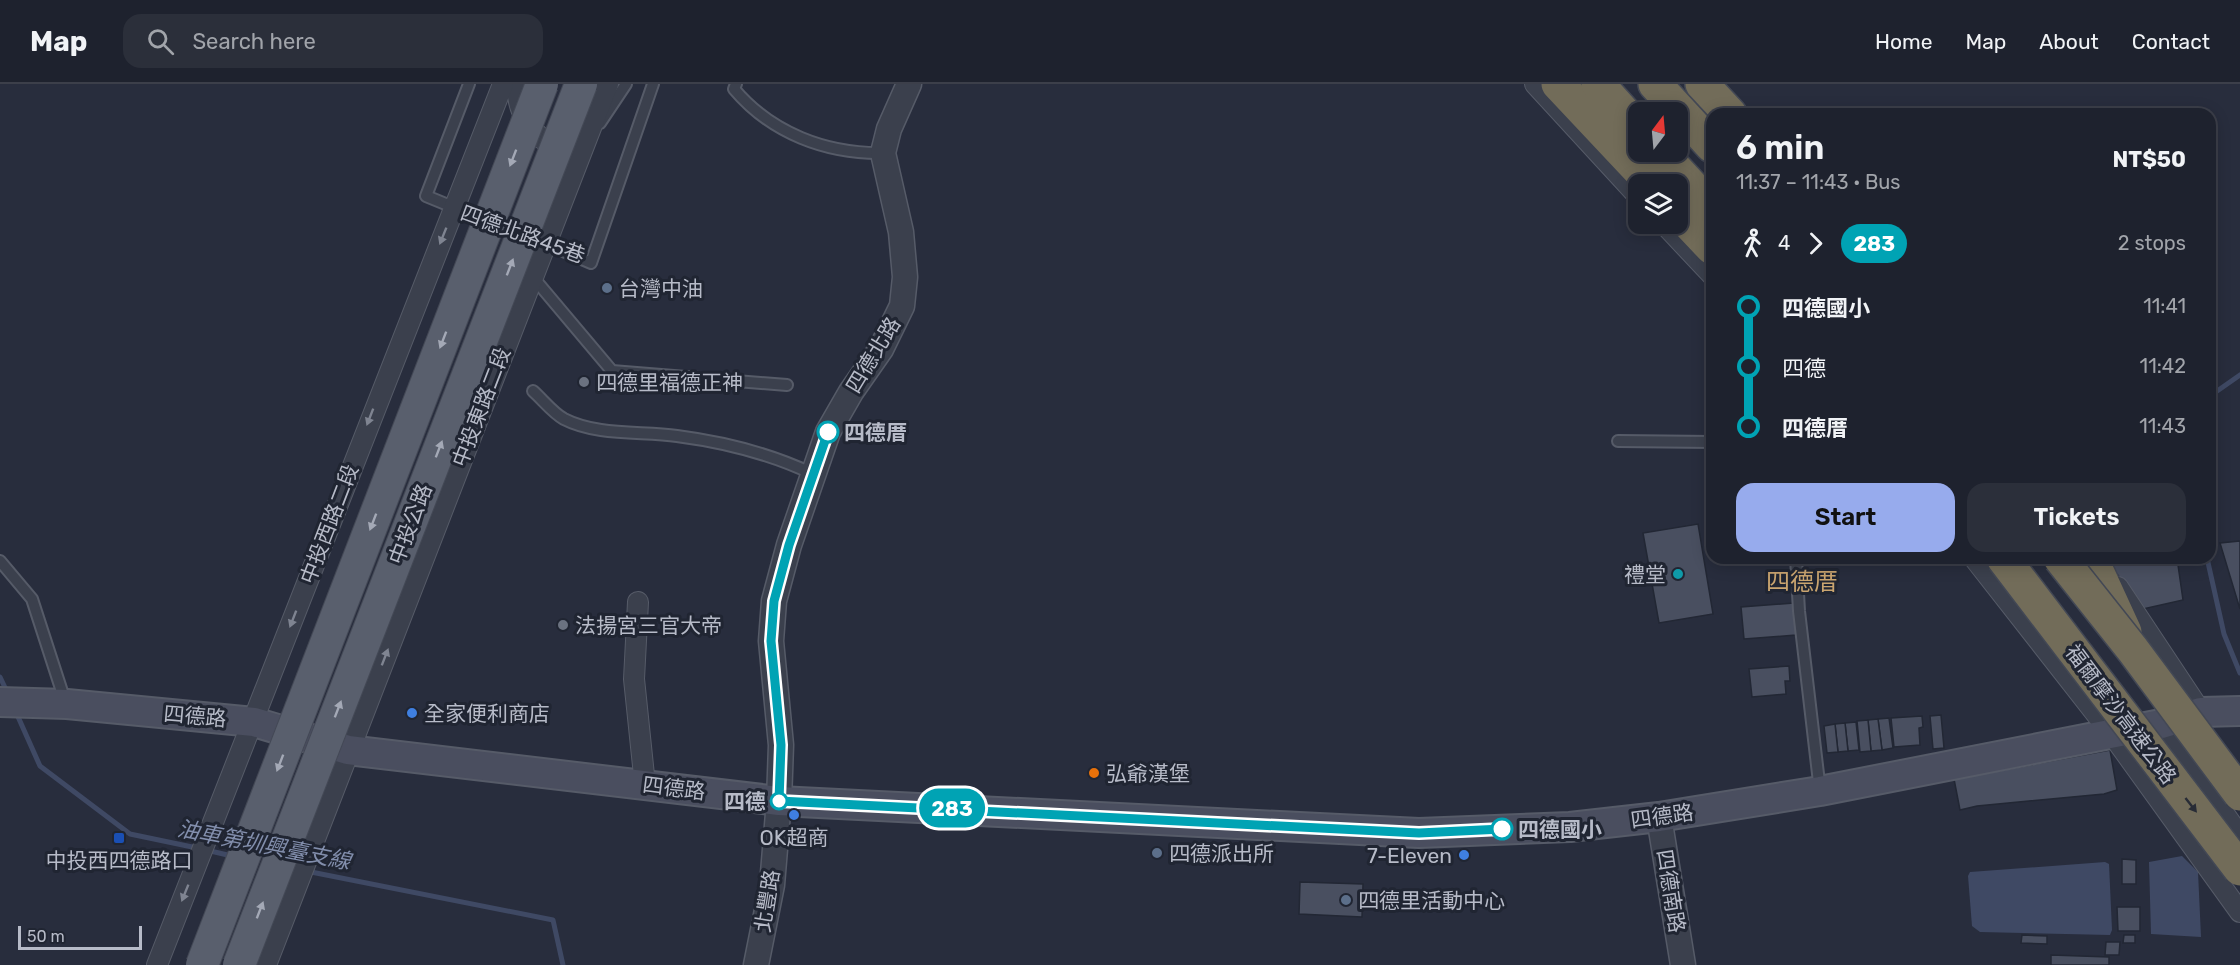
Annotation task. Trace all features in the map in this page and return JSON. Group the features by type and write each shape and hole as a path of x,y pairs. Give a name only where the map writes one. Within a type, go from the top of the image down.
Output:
{"highway":[{"path":"1558,84 1643,174"},
{"path":"1598,84 1628,117"},
{"path":"1655,84 1706,139"},
{"path":"1702,84 1724,108"},
{"path":"1669,162 1706,202"},
{"path":"1688,223 1706,242"},
{"path":"1991,564 2089,673"},
{"name":"福爾摩沙高速公路","path":"2007,564 2240,869"},
{"path":"2065,564 2133,650 2240,794"},
{"path":"2094,564 2133,650"}],"main road":[{"name":"中投公路","path":"202,965 542,84"},
{"name":"中投公路","path":"239,965 581,84"},
{"name":"四德路","path":"0,702 53,703 254,722 348,750 779,801 1419,833 1570,827 1659,817 1820,791 2223,712"}],"street":[{"name":"中投西路二段","path":"157,965 503,84"},
{"path":"517,84 517,97 531,130 555,147 573,149 586,143"},
{"name":"中投東路二段","path":"266,965 608,84"},
{"name":"四德北路","path":"779,801 781,745 771,641 774,601 789,545 828,432 851,392 881,349 902,306 905,277 901,232 883,153 889,129 909,84"},
{"path":"1534,84 1628,185"},
{"path":"1714,84 1736,108"},
{"path":"1673,234 1706,269"},
{"path":"1979,564 2111,733 2240,912"},
{"path":"2104,564 2223,712"},
{"path":"638,602 634,679 645,785"},
{"path":"2162,724 2240,836"},
{"name":"北豐路","path":"756,965 772,885 779,801"},
{"name":"四德南路","path":"1659,817 1683,965"}],"lane":[{"name":"四德北路45巷","path":"469,84 426,196 454,209 545,243 591,264 653,84"},
{"path":"586,143 626,84"},
{"path":"736,84 734,89 758,114 779,127 830,149 883,153"},
{"path":"532,276 612,371 787,385"},
{"path":"533,391 563,418 587,426 678,436 751,451 782,460 813,474"},
{"path":"1618,441 1706,442"},
{"path":"0,561 32,599 53,703"},
{"path":"1796,564 1799,611 1820,791"}],"water":[{"path":"2182,856 2198,872 2201,937 2151,934 2149,862"},
{"path":"2105,862 2109,864 2112,930 2110,935 1980,932 1972,926 1968,876 1970,872"}],"building":[{"name":"禮堂","path":"1698,524 1713,614 1659,623 1643,533"},
{"path":"2240,541 2240,609 2220,543"},
{"path":"2109,564 2178,564 2183,600 2143,609"},
{"path":"1794,603 1796,635 1744,639 1741,607"},
{"path":"1789,666 1790,681 1785,681 1786,694 1752,697 1749,669"},
{"path":"1941,715 1944,748 1933,749 1930,716"},
{"path":"1922,716 1923,727 1919,728 1920,745 1894,747 1891,718"},
{"path":"1889,718 1893,748 1882,750 1878,719"},
{"path":"1878,719 1882,750 1871,751 1868,720"},
{"path":"1868,720 1871,751 1860,752 1857,721"},
{"path":"1856,722 1859,750 1848,751 1845,723"},
{"path":"1845,723 1848,751 1838,752 1835,724"},
{"path":"1835,724 1838,752 1827,753 1824,726"},
{"path":"2110,750 2117,790 2104,794 1977,806 1960,810 1954,779"},
{"path":"2122,859 2136,860 2136,884 2122,884"},
{"name":"四德里活動中心","path":"1300,882 1363,884 1362,917 1299,914"},
{"path":"2117,907 2140,907 2140,931 2118,931"},
{"path":"2022,935 2047,936 2047,944 2021,943"},
{"path":"2124,935 2135,935 2135,943 2123,943"},
{"path":"2106,942 2120,942 2119,955 2105,955"},
{"path":"2051,955 2109,957 2109,965 2051,965"}],"waterway":[{"path":"2216,392 2240,375"},
{"path":"2208,564 2224,634 2240,673"},
{"name":"油車第圳興臺支線","path":"0,677 8,694"},
{"name":"油車第圳興臺支線","path":"15,710 40,766 130,834 197,848"},
{"name":"油車第圳興臺支線","path":"206,850 232,856"},
{"name":"油車第圳興臺支線","path":"306,871 553,920 563,965"}],"bus line":[{"name":"283","path":"828,432 789,545 774,601 771,641 781,745 779,801 1419,833 1502,829"}],"place":[{"name":"台灣中油","path":"607,288"},
{"name":"四德里福德正神","path":"584,382"},
{"name":"四德厝","path":"828,432"},
{"name":"禮堂","path":"1678,574"},
{"name":"法揚宮三官大帝","path":"563,625"},
{"name":"全家便利商店","path":"412,713"},
{"name":"弘爺漢堡","path":"1094,773"},
{"name":"四德","path":"779,801"},
{"name":"OK超商","path":"794,815"},
{"name":"四德國小","path":"1502,829"},
{"name":"中投西四德路口","path":"119,838"},
{"name":"四德派出所","path":"1157,853"},
{"name":"7-Eleven","path":"1464,855"},
{"name":"四德里活動中心","path":"1346,900"}],"district":[{"name":"四德厝","path":"1802,582"}]}
